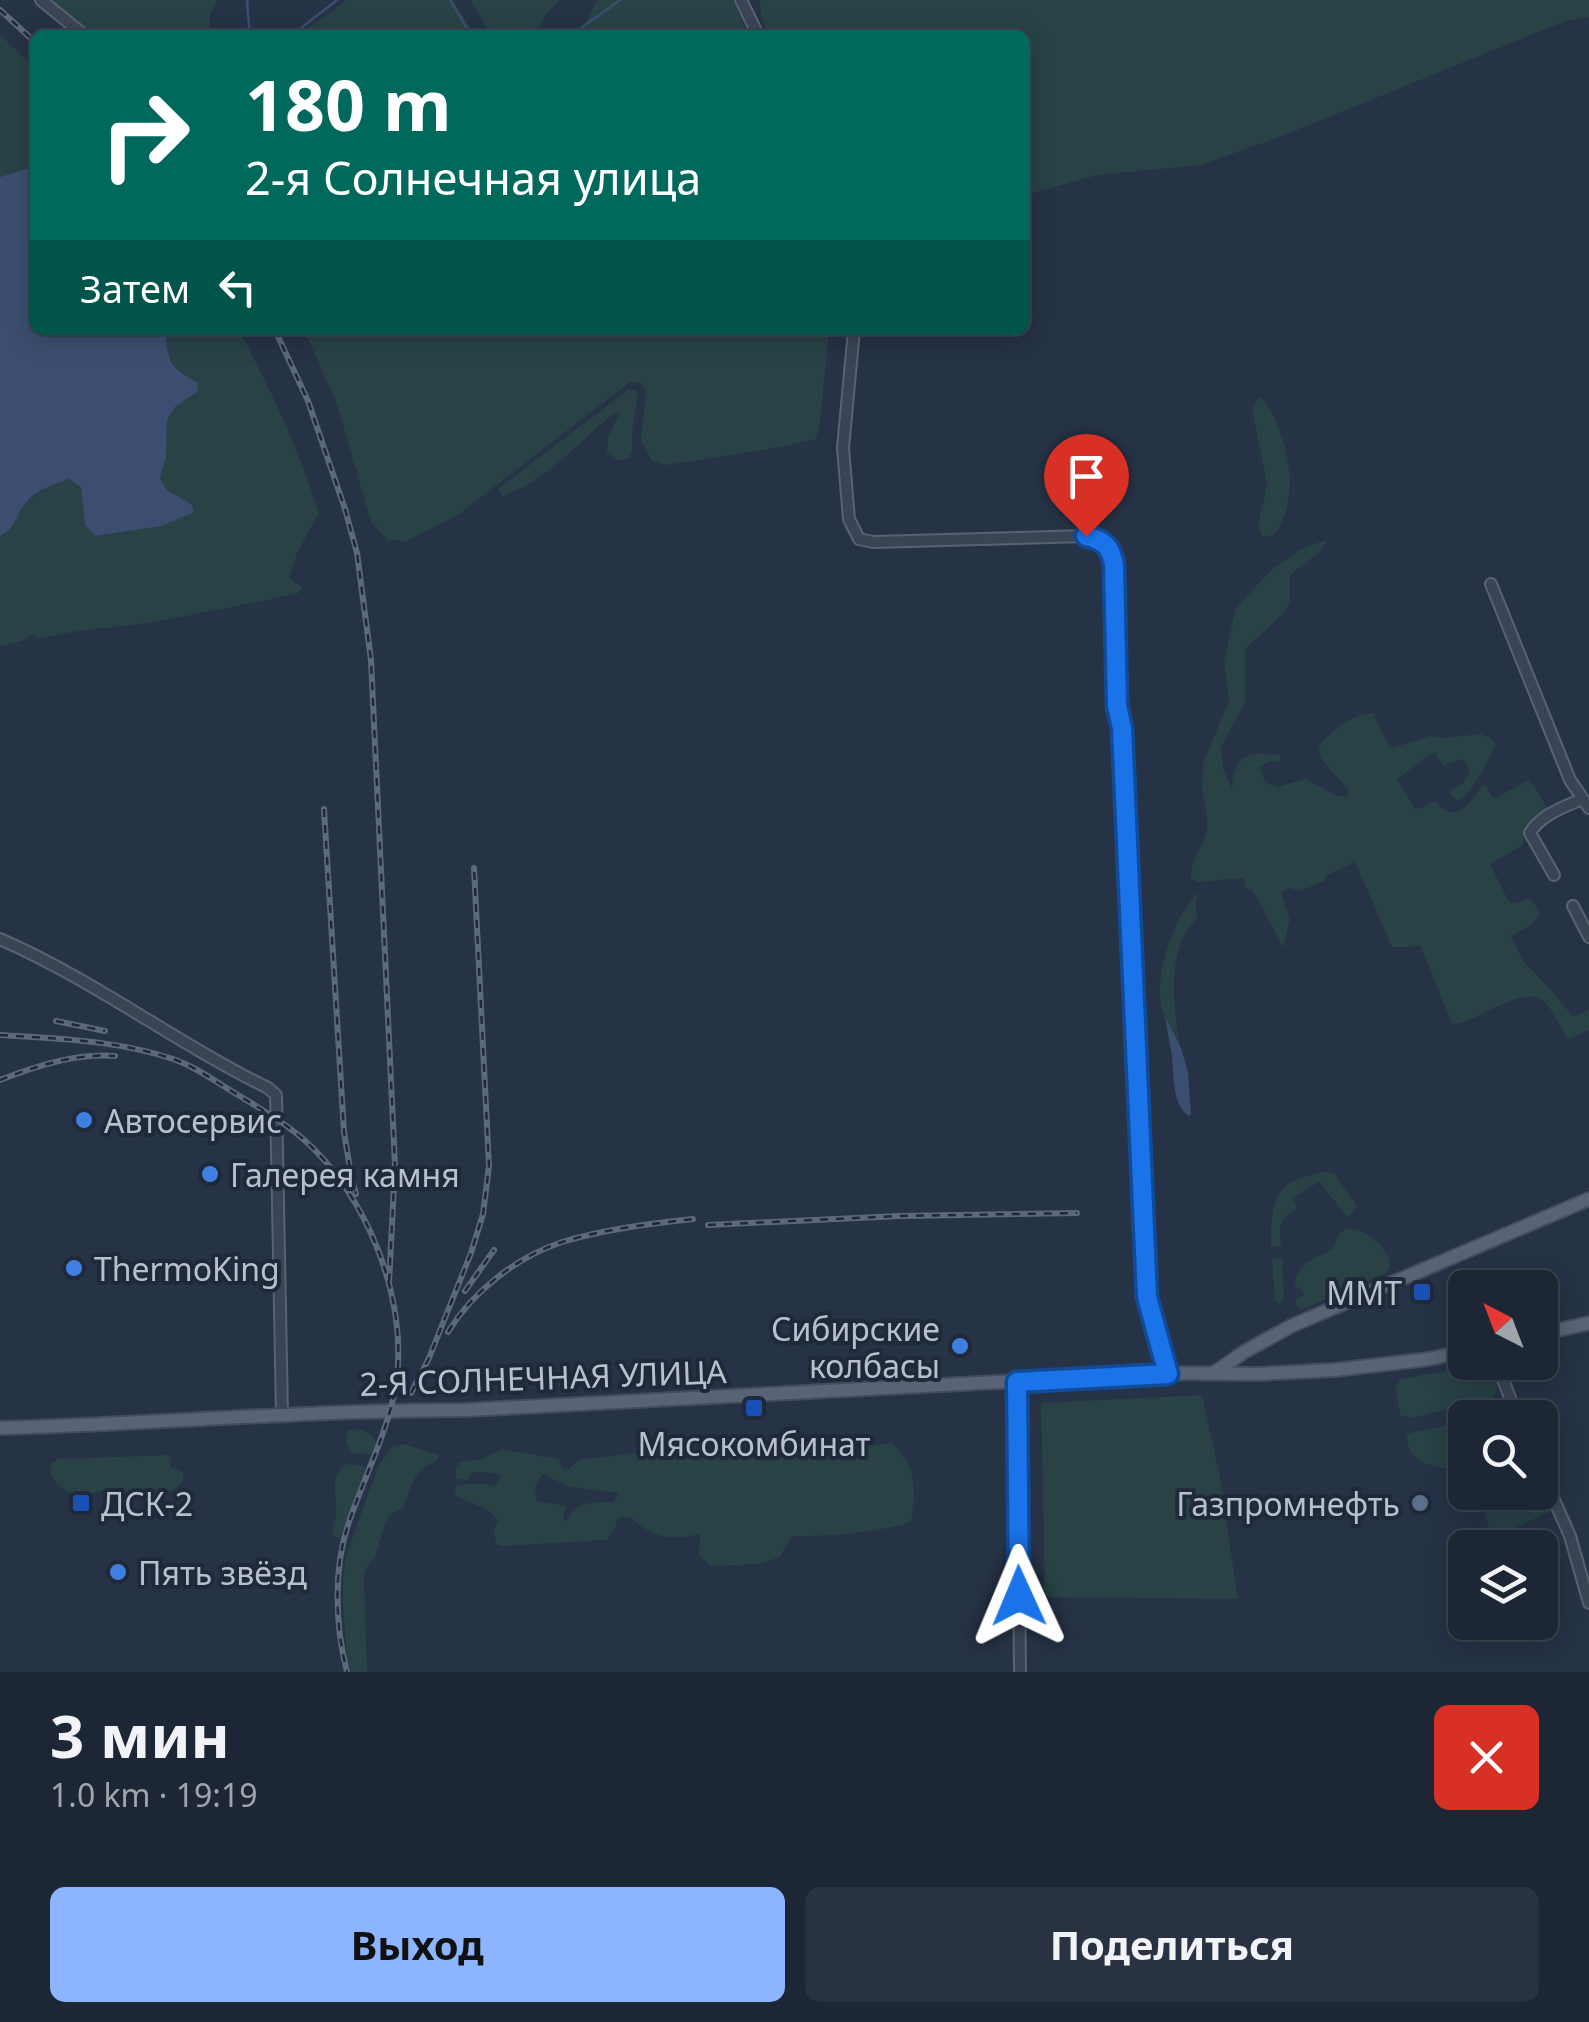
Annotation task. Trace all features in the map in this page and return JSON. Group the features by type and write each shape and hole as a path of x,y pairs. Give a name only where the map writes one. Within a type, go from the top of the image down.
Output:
{"main road":[{"path":"1214,1373 1292,1326 1589,1199"},
{"path":"1558,1330 1589,1323"},
{"name":"2-Я СОЛНЕЧНАЯ УЛИЦА","path":"0,1428 465,1410 1168,1374 1272,1374 1448,1355"}],"street":[{"path":"41,0 78,30"},
{"path":"742,0 756,30"},
{"path":"854,335 843,448 849,519 859,538 873,542 1086,536 1099,539 1112,554 1147,1297 1168,1374"},
{"path":"1491,584 1570,780 1586,804 1537,823 1530,834 1554,875"},
{"path":"1573,906 1589,937"},
{"path":"0,939 86,982 276,1096 282,1416"},
{"path":"1017,1382 1020,1672"},
{"path":"1558,1509 1589,1603"}],"green space":[{"path":"46,0 218,0 210,13 210,30 83,30"},
{"path":"346,0 453,0 472,30 304,30"},
{"path":"470,0 561,0 546,13 538,30 488,30"},
{"path":"597,0 733,0 747,30 582,30"},
{"path":"760,0 1589,0 1589,17 1566,21 1201,165 1098,175 1030,194 1030,30 766,30"},
{"path":"0,35 30,63 30,168 0,177"},
{"path":"166,335 242,335 284,420 319,513 297,553 289,578 303,587 297,594 156,622 40,639 32,635 0,646 0,536 11,528 34,495 69,479 81,487 85,525 95,536 162,526 191,504 167,490 160,478 166,458 167,420 175,407 197,392 198,383 181,372 168,350"},
{"path":"306,335 829,335 816,439 666,465 652,461 641,441 646,390 640,383 630,382 459,514 407,541 388,540 371,522 337,404"},
{"path":"629,389 637,391 637,396 629,458 618,461 607,453 608,437 620,414 616,412 547,471 502,496 498,489"},
{"path":"1260,397 1280,432 1290,484 1282,522 1275,534 1263,537 1258,525 1267,485 1252,408"},
{"path":"1327,540 1321,551 1290,575 1290,601 1284,613 1245,649 1245,702 1221,747 1223,768 1232,788 1235,769 1244,757 1269,754 1280,756 1281,762 1271,761 1260,767 1265,782 1278,787 1306,779 1346,797 1349,791 1321,759 1318,748 1342,724 1366,714 1373,713 1392,748 1430,736 1480,734 1491,738 1496,745 1470,790 1458,801 1450,791 1464,782 1470,772 1463,759 1443,766 1432,753 1397,779 1414,808 1435,801 1454,813 1486,785 1496,798 1528,780 1536,789 1549,811 1527,829 1523,845 1490,864 1509,902 1529,899 1537,907 1539,916 1531,925 1511,936 1524,962 1572,1016 1589,1009 1589,1030 1568,1039 1546,1004 1533,997 1510,1001 1452,1024 1420,945 1392,947 1355,862 1301,891 1289,888 1281,893 1290,920 1283,948 1257,897 1245,888 1244,878 1199,882 1190,878 1207,830 1203,764 1229,700 1224,660 1236,608 1271,570 1303,548"},
{"path":"1199,892 1197,918 1187,931 1176,962 1174,997 1180,1048 1162,1010 1161,976 1175,928"},
{"path":"1324,1171 1334,1173 1357,1206 1346,1215 1319,1182 1292,1198 1298,1209 1281,1224 1281,1246 1271,1247 1272,1215 1281,1191 1294,1180"},
{"path":"1348,1228 1376,1241 1386,1253 1390,1267 1386,1273 1301,1310 1295,1300 1304,1295 1301,1288 1295,1287 1298,1272 1333,1249 1338,1234"},
{"path":"1282,1258 1284,1298 1280,1304 1275,1301 1272,1259"},
{"path":"1448,1370 1448,1380 1497,1380 1499,1384 1493,1398 1448,1400 1448,1409 1412,1418 1401,1416 1395,1388 1400,1380"},
{"path":"1202,1395 1219,1472 1238,1599 1045,1597 1041,1403"},
{"path":"1448,1425 1448,1468 1433,1466 1412,1454 1406,1435"},
{"path":"360,1429 373,1436 376,1443 371,1455 350,1452 348,1430"},
{"path":"892,1443 906,1460 913,1479 911,1522 852,1534 792,1536 780,1557 760,1564 711,1566 699,1555 700,1534 661,1536 629,1516 618,1518 607,1540 502,1546 496,1544 494,1529 498,1521 489,1511 454,1495 457,1485 495,1486 501,1476 473,1472 467,1480 456,1478 456,1467 462,1461 479,1460 503,1449 559,1459 562,1468 569,1469 579,1460 633,1453 830,1450","holes":["543,1474 569,1487 619,1493 613,1502 580,1506 566,1521 566,1506 537,1501 536,1486"]},
{"path":"404,1444 440,1455 417,1474 403,1508 387,1520 376,1554 365,1571 367,1672 351,1672 343,1604 346,1556 378,1466 392,1446"},
{"path":"171,1455 170,1467 183,1472 183,1482 173,1491 142,1491 128,1497 112,1488 74,1493 52,1477 52,1463 59,1459"},
{"path":"345,1464 366,1469 341,1537 335,1538 335,1481"},
{"path":"1483,1510 1550,1510 1511,1530 1490,1530"}],"water":[{"path":"30,168 30,335 166,335 172,362 198,383 197,392 175,407 167,420 166,458 160,478 167,490 191,504 194,512 162,526 95,536 85,525 81,487 69,479 29,499 14,525 0,536 0,177"},
{"path":"1165,1016 1188,1072 1189,1116 1177,1098"}],"waterway":[{"path":"247,0 250,30"},
{"path":"298,30 337,0"},
{"path":"450,0 468,30"},
{"path":"578,30 620,0"}],"railway":[{"path":"0,10 30,37"},
{"path":"277,335 308,401 345,509 357,553 371,660 395,1165 389,1284"},
{"path":"324,809 344,1132 356,1194"},
{"path":"411,1393 471,1253 483,1214 489,1166 474,868"},
{"path":"56,1021 105,1031"},
{"path":"0,1035 109,1044 188,1065 302,1138 346,1188 364,1218 389,1284 398,1352 392,1403 340,1558 338,1616 347,1672"},
{"path":"0,1080 56,1062 115,1056"},
{"path":"708,1225 1077,1213"},
{"path":"448,1332 483,1289 545,1248 611,1230 693,1219"},
{"path":"465,1291 494,1250"}],"place":[{"name":"Автосервис","path":"84,1120"},
{"name":"Галерея камня","path":"210,1174"},
{"name":"ThermoKing","path":"74,1268"},
{"name":"ММТ","path":"1422,1292"},
{"name":"Сибирские колбасы","path":"960,1346"},
{"name":"Мясокомбинат","path":"754,1408"},
{"name":"ДСК-2","path":"81,1503"},
{"name":"Газпромнефть","path":"1420,1503"},
{"name":"Пять звёзд","path":"118,1572"}],"route":[{"path":"1019,1596 1017,1382 1168,1374 1147,1297 1122,728 1117,706 1114,565 1108,546 1086,536"}]}
